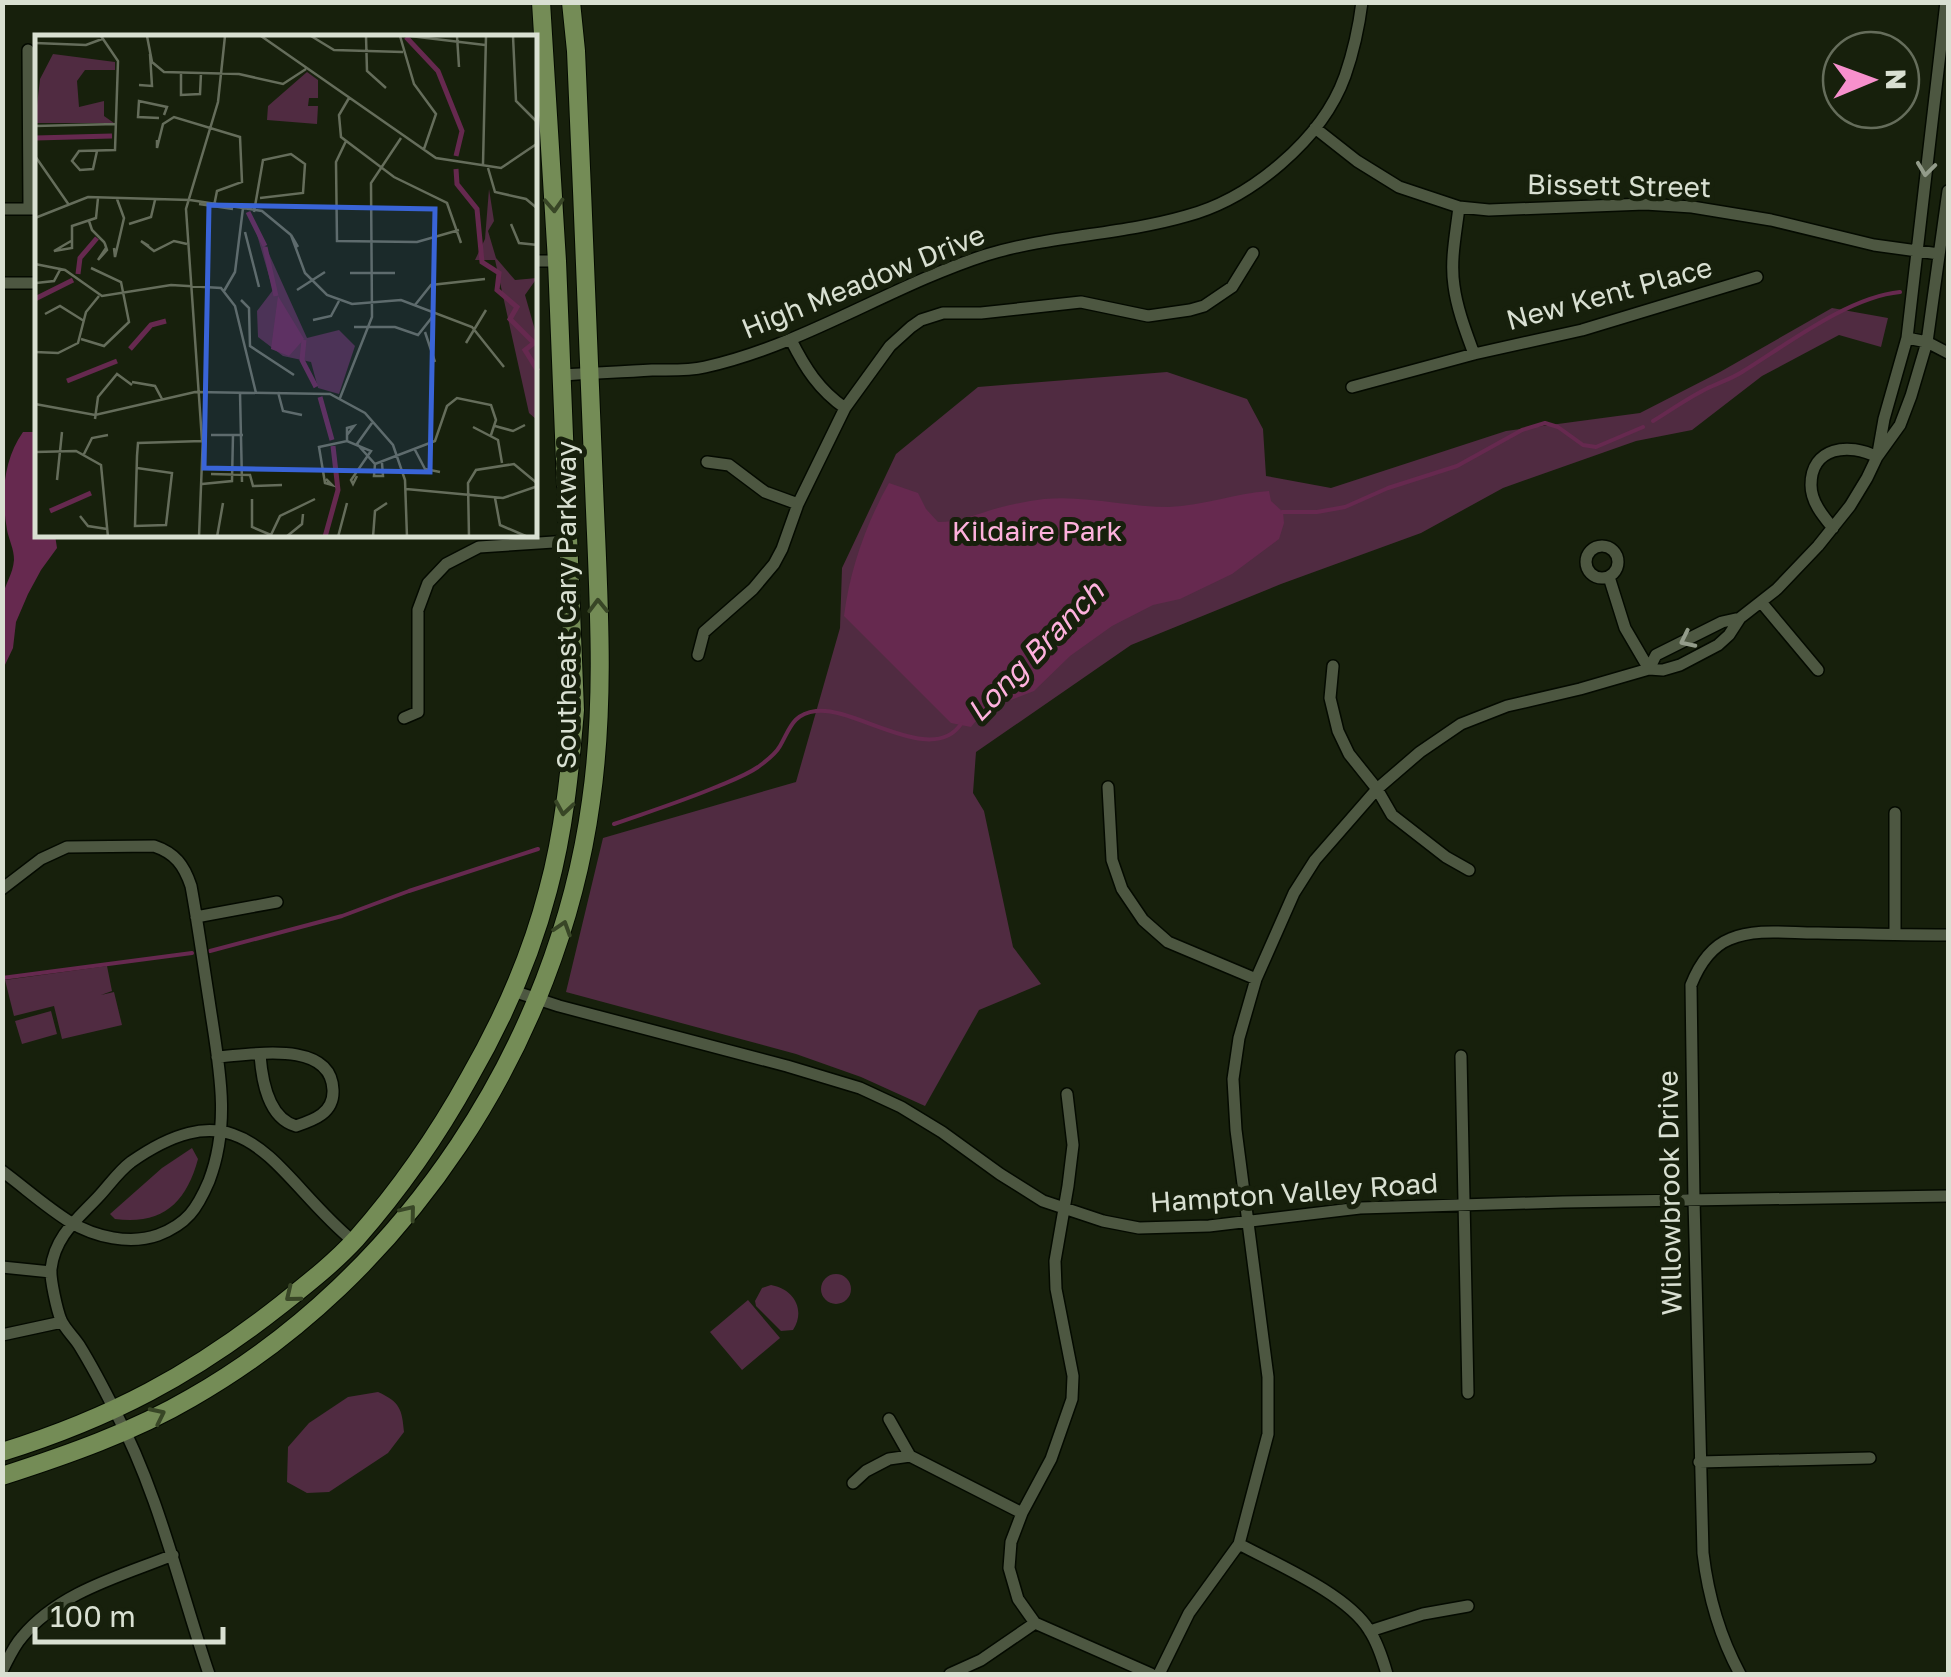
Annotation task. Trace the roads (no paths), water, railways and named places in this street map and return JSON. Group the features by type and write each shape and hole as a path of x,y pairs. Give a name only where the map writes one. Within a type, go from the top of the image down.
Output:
{"main road":[{"name":"Southeast Cary Parkway","path":"2,1452 115,1410 187,1372 247,1332 353,1242 407,1177 445,1121 513,991 549,886 570,766 575,710 557,261 541,2"},
{"name":"Southeast Cary Parkway","path":"2,1476 78,1450 192,1398 304,1318 371,1256 428,1190 506,1064 537,999 564,925 585,841 599,721 590,373 571,2"}],"street":[{"name":"High Meadow Drive","path":"562,375 701,368 791,340 984,256 1055,239 1158,223 1205,210 1260,180 1315,128 1345,76 1362,2"},
{"path":"1877,457 1906,338 1945,41 1946,2"},
{"path":"2,209 33,209 28,50"},
{"name":"Bissett Street","path":"1315,128 1399,188 1459,207 1692,207 1732,212 1874,245 1940,254"},
{"path":"1159,1674 1189,1613 1238,1544 1263,1458 1270,1415 1268,1377 1234,1117 1233,1079 1239,1038 1256,979 1285,910 1315,860 1377,789 1420,752 1475,717 1506,706 1649,669 1680,665 1718,645 1740,618 1795,571 1832,528 1900,425 1926,342 1948,191"},
{"name":"New Kent Place","path":"1459,207 1453,250 1454,284 1474,354"},
{"path":"698,655 704,632 753,589 774,564 798,504 845,408 890,346 921,320 944,313 982,314 1080,302 1148,316 1174,314 1204,306 1232,287 1253,253"},
{"path":"538,262 557,261"},
{"name":"New Kent Place","path":"1352,387 1582,330 1756,277"},
{"path":"2,283 35,283"},
{"path":"1906,338 1948,352"},
{"path":"791,340 821,390 845,408"},
{"path":"1832,528 1814,498 1811,484 1816,467 1826,454 1839,448 1865,450 1877,457"},
{"path":"708,462 730,465 765,492 798,504"},
{"path":"404,718 418,712 418,610 428,583 446,564 479,547 570,541"},
{"path":"1608,577 1625,628 1649,669"},
{"path":"1761,602 1818,670"},
{"path":"1649,669 1656,655 1722,622 1740,618"},
{"path":"1334,666 1330,698 1338,731 1349,754 1377,789 1392,816 1469,870"},
{"path":"1108,787 1112,860 1122,889 1144,920 1168,942 1256,979"},
{"path":"1895,934 1896,813"},
{"path":"2,889 42,859 67,847 154,846 167,850 180,862 191,886 222,1108 222,1132 214,1168 196,1210 182,1224 147,1239 101,1236 71,1222 2,1171"},
{"path":"196,917 278,902"},
{"name":"Willowbrook Drive","path":"1740,1674 1722,1633 1706,1576 1700,1462 1691,985 1703,960 1720,944 1753,933 1948,935"},
{"name":"Hampton Valley Road","path":"513,991 860,1088 942,1132 1043,1201 1102,1221 1139,1228 1248,1222 1349,1208 1948,1196"},
{"path":"217,1057 260,1055 299,1055 324,1065 333,1088 327,1110 296,1126 282,1120 262,1080 260,1055"},
{"path":"1461,1056 1468,1393"},
{"path":"1067,1094 1073,1144 1055,1261 1056,1289 1074,1376 1072,1399 1051,1459 1011,1542 1009,1568 1018,1599 1035,1623 1151,1674"},
{"path":"209,1674 154,1500 115,1410 62,1322 50,1272 56,1250 71,1222 124,1168 154,1146 198,1131 222,1132 256,1145 353,1242"},
{"path":"2,1267 50,1272"},
{"path":"2,1335 62,1322"},
{"path":"889,1419 910,1456 1022,1513"},
{"path":"853,1483 889,1459 910,1456"},
{"path":"1700,1462 1870,1458"},
{"path":"1238,1544 1316,1586 1358,1618 1370,1631 1386,1674"},
{"path":"2,1671 20,1638 44,1614 68,1598 173,1554"},
{"path":"1370,1631 1423,1614 1468,1606"},
{"path":"950,1674 982,1660 1035,1623"}],"water":[{"path":"23,432 35,432 35,538 55,538 57,548 28,594 3,669 2,598 14,560 4,491 16,443"},
{"path":"889,483 918,493 938,522 1044,499 1169,507 1269,491 1271,501 1283,512 1284,523 1279,539 1232,574 1112,626 1070,656 1034,691 985,710 971,727 951,723 844,616 860,547"}],"waterway":[{"name":"Long Branch","path":"1653,421 1839,312 1900,292"},
{"name":"Long Branch","path":"1282,512 1345,507 1388,488 1457,466 1522,430 1545,423 1558,427 1583,445 1596,447 1643,427"},
{"name":"Long Branch","path":"614,824 753,770 773,755 793,723 808,713 832,712 892,732 932,739 948,736 961,724"},
{"name":"Long Branch","path":"210,951 342,916 538,849"},
{"name":"Long Branch","path":"2,978 192,953"}],"park label":[{"name":"Kildaire Park","path":"1037,530"}]}
